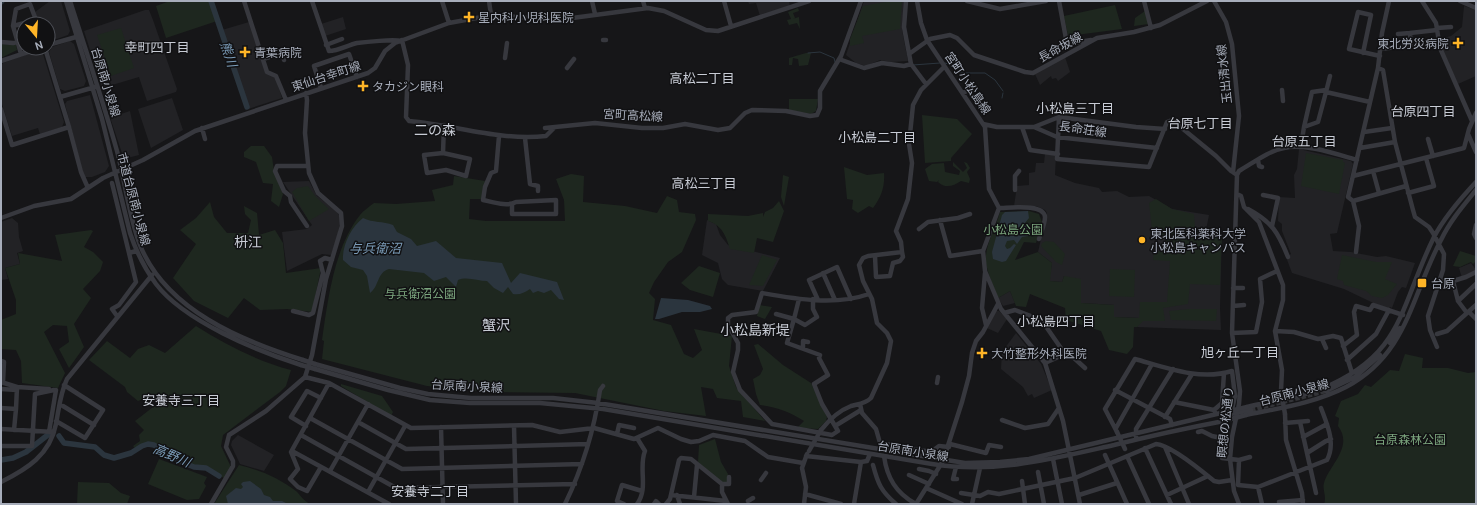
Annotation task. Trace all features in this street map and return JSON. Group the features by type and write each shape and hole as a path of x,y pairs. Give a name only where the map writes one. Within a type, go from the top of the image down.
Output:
{"street":[{"name":"市道台原南小泉線","path":"66,1 76,37 95,87 130,233 136,251 151,276 170,299 228,336 250,347 302,363"},
{"name":"台原南小泉線","path":"70,1 95,87 122,170"},
{"path":"244,1 267,72 276,76 286,100"},
{"path":"312,1 328,50 331,51 358,43 382,42 394,39 402,40 408,65 406,117 409,121 444,125 499,136 525,138 546,136 554,128"},
{"path":"442,1 448,23"},
{"path":"489,1 491,15"},
{"path":"592,1 595,14"},
{"path":"643,1 645,8"},
{"path":"724,1 731,26"},
{"name":"東仙台幸町線","path":"1,218 34,206 71,199 116,172 202,128 372,71 385,51 402,40 448,23 491,15 552,20 645,8 664,11 712,31 809,1"},
{"name":"宮町高松線","path":"554,128 595,123 642,128 663,128 685,124 718,130 730,128 745,113 752,110 786,111 814,116 819,113 820,91 840,59 861,1"},
{"path":"906,1 904,27 911,64 926,84"},
{"name":"宮町小松島線","path":"917,1 921,23 928,40 944,67 983,124 986,136 989,188 999,208"},
{"path":"967,1 1000,9 1046,1"},
{"path":"1059,1 1067,44 1097,38"},
{"path":"1144,1 1151,28"},
{"name":"長命坂線","path":"928,40 936,37 950,36 957,38 974,55 1029,73 1036,72 1097,38 1160,25 1207,1"},
{"name":"玉出清水線","path":"1214,1 1226,22 1232,44 1239,116 1235,173"},
{"path":"1356,252 1359,226 1353,201 1348,197 1378,68 1389,1"},
{"path":"1422,1 1437,29 1440,48 1472,121"},
{"path":"1460,1 1476,6"},
{"path":"13,26 36,20 30,4 16,9 13,26 16,35"},
{"path":"1363,52 1371,15 1358,12 1349,49 1380,56"},
{"path":"1398,34 1451,26"},
{"path":"1381,49 1411,45 1410,33"},
{"path":"56,43 76,37"},
{"path":"326,44 342,39"},
{"path":"909,54 928,40"},
{"path":"1,42 16,42"},
{"path":"505,58 507,43"},
{"path":"263,59 282,53 284,60"},
{"path":"321,88 314,66 349,54 357,77"},
{"path":"1,61 16,56"},
{"path":"47,56 81,172 88,188"},
{"path":"567,68 574,59"},
{"path":"840,59 864,68 882,63 904,66 911,64"},
{"path":"875,256 876,277 890,276 893,263 900,261 903,257 901,242 896,231 904,212 909,189 912,163 909,144 911,117 915,101 926,84 944,67"},
{"path":"1378,68 1384,70 1392,128 1400,164 1415,216 1429,227 1439,244 1445,261 1440,282 1428,316 1430,330 1437,348"},
{"path":"1304,127 1318,122 1330,76"},
{"path":"60,97 95,87"},
{"path":"963,93 972,88"},
{"path":"1282,90 1283,100"},
{"path":"1301,146 1312,92 1326,91 1370,102"},
{"path":"211,504 233,466 233,460 226,447 229,435 266,410 305,377 312,355 326,279 342,226 342,219 337,208 318,192 309,173 305,133 306,93"},
{"path":"1,109 12,145 69,127"},
{"path":"1353,176 1464,148 1476,113"},
{"path":"1034,127 1059,117 1136,127 1165,128"},
{"path":"1059,117 1057,159 1149,167 1167,122 1172,120 1235,173 1282,148 1301,146 1357,160"},
{"name":"長命荘線","path":"983,124 997,127 1034,127 1057,138 1157,148"},
{"path":"443,153 444,125"},
{"path":"1022,127 1030,150 1058,154"},
{"path":"1,130 7,128"},
{"path":"202,128 205,139"},
{"path":"545,128 554,128"},
{"path":"1364,132 1392,128"},
{"path":"1468,134 1476,152"},
{"path":"499,136 496,171 491,172 483,200 512,204 516,202 556,200 558,215 510,214 512,204"},
{"path":"525,138 530,184 538,186 538,191"},
{"path":"1428,139 1433,156"},
{"path":"1360,148 1395,142"},
{"path":"443,153 470,160 466,176 446,170 427,173 424,155 443,153"},
{"path":"1408,193 1434,186 1426,158"},
{"path":"1258,160 1259,166 1262,166"},
{"path":"307,226 291,202 290,196 284,190 275,171 277,166 308,166"},
{"name":"市道台原南小泉線","path":"122,170 140,244 155,272"},
{"path":"1015,190 1015,176 1019,171"},
{"path":"1373,171 1380,193"},
{"name":"瞑想の松通り","path":"1235,173 1237,194 1232,333 1240,382 1230,459 1232,480 1238,504"},
{"path":"1149,504 1117,430 1105,409 1115,390 1135,359 1192,374 1213,376 1232,371 1234,396 1231,414 1259,404 1319,390 1352,373 1377,353 1387,342 1402,316 1435,236 1448,214 1476,182"},
{"path":"112,184 136,282 119,305 113,308 112,310 117,316"},
{"path":"1353,201 1406,186"},
{"name":"台原南小泉線","path":"1146,434 1224,420 1321,397 1356,381 1377,364 1398,339 1433,255 1456,214 1476,190"},
{"path":"1237,194 1241,196 1244,207 1259,222 1283,285 1283,300 1275,331 1282,370 1281,391 1285,414 1286,440 1303,502 1279,502"},
{"path":"1263,196 1278,198 1272,226"},
{"path":"1244,207 1256,213 1272,226 1278,233 1288,257"},
{"path":"986,325 982,308 985,271 983,251 999,208 1036,208 1042,211 1045,218 1039,239"},
{"path":"919,229 928,222 958,218 970,214"},
{"path":"940,220 950,256 983,251"},
{"path":"1476,225 1474,234 1476,238"},
{"path":"129,253 136,251"},
{"path":"804,504 806,482 802,468 803,463 821,430 830,418 852,406 866,402 873,395 887,363 891,344 886,332 877,323 859,265 863,258 902,252"},
{"path":"1433,255 1443,256 1445,261"},
{"path":"293,311 309,315 313,313 323,273 320,261 325,258 332,260"},
{"path":"776,314 805,324 817,317 813,309 816,299 809,280 837,267 851,299"},
{"path":"985,271 998,304 1045,363 1059,408 1070,452 1080,504"},
{"path":"1,446 32,446 35,394 58,390 64,385 76,367 117,316 155,272 176,295 215,323 264,347 302,363"},
{"path":"1232,333 1256,332 1262,302 1260,279 1277,272"},
{"path":"1440,282 1453,281 1476,272"},
{"path":"823,273 836,300"},
{"path":"1453,281 1458,301 1468,313 1476,319"},
{"path":"1458,301 1476,284"},
{"path":"1233,288 1243,288"},
{"path":"799,299 787,343 820,355 819,358 828,375 814,384 830,418 838,431 832,435 775,425 769,422 740,390 734,372 738,343 728,325 728,318 732,315 756,312 762,293 799,299 836,300 851,299 869,294"},
{"path":"884,456 889,477 894,487 900,494 916,504 941,466 949,446 969,376 970,358 976,341 998,304"},
{"path":"1233,306 1244,305"},
{"path":"1343,346 1357,335 1354,312 1356,306 1370,310 1373,305 1402,316"},
{"path":"1326,391 1340,385 1365,370 1399,331 1412,305"},
{"path":"1437,334 1447,331 1476,305"},
{"path":"1004,313 1015,310 1049,323 1046,328 1066,354 1074,358 1085,368"},
{"path":"1347,360 1376,334 1388,310"},
{"path":"1390,342 1401,322 1402,316"},
{"path":"1275,331 1294,332 1322,339 1337,336 1341,338 1352,373"},
{"path":"1322,339 1326,348"},
{"path":"803,348 803,341 808,342"},
{"path":"1045,363 1066,354"},
{"path":"1,362 4,362 2,382 17,388"},
{"name":"台原南小泉線","path":"302,363 428,394 471,398 553,398 719,429 892,452 943,461 980,463 1013,464 1136,437 1215,412 1249,408"},
{"path":"1117,430 1131,400 1152,364"},
{"path":"1136,437 1148,408 1173,369"},
{"path":"1174,402 1215,412 1222,403 1224,373"},
{"path":"1165,417 1192,374"},
{"path":"305,377 329,383 411,428 532,425 560,432 594,428 630,439 638,438 658,428 691,442 699,441 713,435 745,441 768,456 803,463"},
{"path":"937,383 938,378"},
{"path":"321,467 307,491 298,487 290,479 298,470 292,450 329,383"},
{"path":"56,421 85,438 103,410 64,385"},
{"path":"565,504 586,458 588,444 594,428 600,390 603,386"},
{"path":"1,389 17,388 58,390"},
{"path":"14,430 17,388"},
{"path":"1,482 26,469 38,459 48,447 56,421 58,390"},
{"path":"52,432 58,390"},
{"path":"1115,390 1165,417 1171,421 1172,425"},
{"path":"1319,390 1321,397"},
{"path":"306,426 291,417 307,391 321,398"},
{"path":"330,471 368,404"},
{"path":"860,404 861,410 876,429 880,443 931,452 939,446 949,446 986,453 989,445 1001,447"},
{"path":"1259,404 1260,412"},
{"path":"63,406 94,424"},
{"name":"台原南小泉線","path":"598,406 716,422 870,454 941,466 980,468 1053,459 1070,452"},
{"path":"1,408 16,409"},
{"path":"1002,420 1025,428 1048,424 1059,408"},
{"path":"1239,460 1238,485 1258,487 1328,460 1331,439 1321,408"},
{"path":"835,426 861,410"},
{"path":"310,418 402,469 582,464"},
{"path":"1285,424 1308,421"},
{"path":"358,422 406,449 588,444"},
{"path":"716,422 719,429 719,436"},
{"path":"1300,422 1316,493"},
{"path":"1303,437 1327,424"},
{"path":"617,434 619,425 634,428"},
{"path":"368,492 406,426"},
{"path":"514,426 516,504"},
{"path":"441,427 443,504"},
{"path":"1,429 52,432"},
{"path":"799,439 800,430"},
{"path":"1198,432 1202,431 1212,436 1226,439 1222,458 1239,460 1250,457"},
{"path":"1146,434 1147,447 1170,504"},
{"path":"301,435 396,488 575,484"},
{"path":"637,504 642,491 644,478 641,461 645,451 638,438"},
{"path":"1307,453 1331,439"},
{"path":"961,493 980,496 988,492 999,494 1075,478 1147,447 1160,444 1208,476 1220,482 1232,480"},
{"path":"892,452 893,445"},
{"path":"1165,446 1189,504"},
{"path":"292,450 388,504"},
{"path":"806,456 861,462 867,461 870,454"},
{"path":"1104,455 1127,504"},
{"path":"666,504 670,499 678,460 681,458 691,459 722,484 729,484 729,477"},
{"path":"1053,459 1062,504"},
{"path":"854,504 859,493 861,462"},
{"path":"694,497 698,465"},
{"path":"873,465 882,491 896,504"},
{"path":"956,467 953,478 957,479"},
{"path":"972,504 980,468"},
{"path":"919,469 936,474"},
{"path":"1038,472 1044,504"},
{"path":"761,480 766,473"},
{"path":"909,475 962,504"},
{"path":"1167,495 1208,476"},
{"path":"1022,481 1025,504"},
{"path":"1079,495 1117,483"},
{"path":"722,484 722,492 727,502"},
{"path":"624,504 617,501 622,485 642,491"},
{"path":"1258,487 1262,504"},
{"path":"805,494 842,504"},
{"path":"671,495 727,502"},
{"path":"677,495 680,504"},
{"path":"1285,495 1286,502"},
{"path":"701,498 703,504"},
{"path":"748,501 753,498"},
{"path":"654,504 656,502 659,504"}],"shaded area":[{"path":"50,1 61,1 70,31 68,35 56,39 56,16 36,16 35,12"},
{"path":"748,1 789,1 790,6 760,16 756,3 749,4"},
{"path":"864,1 904,1 902,30 908,61 891,62 880,60 866,66 856,63 846,55"},
{"name":"東北労災病院","path":"1464,6 1476,10 1476,76 1458,84 1441,48 1440,39 1451,36 1462,27"},
{"path":"145,10 149,10 177,89 176,92 147,101 139,77 102,88 84,31"},
{"path":"343,17 346,29 325,36 321,24"},
{"name":"青葉病院","path":"249,22 270,74 276,79 282,98 248,109 222,30"},
{"path":"70,41 74,44 86,81 84,86 65,91 60,89 50,56 56,56 56,46"},
{"path":"22,56 44,56 64,122 62,127 40,134 38,128 12,136 1,101 1,66 3,63"},
{"path":"1065,57 1070,72 1058,81 1056,78 1052,79 1051,76 1040,85 1035,74"},
{"path":"90,95 109,166 105,172 92,177 84,177 65,104 67,101"},
{"path":"172,98 183,130 151,148 138,109"},
{"path":"130,111 139,155 124,159 111,120 112,117"},
{"path":"1299,149 1351,161 1353,164 1337,233 1330,234 1333,251 1351,252 1377,257 1386,256 1415,263 1406,288 1402,287 1398,292 1392,308 1390,307 1388,310 1344,289 1292,273 1286,257 1291,254 1282,231 1282,224 1278,221 1279,197 1295,198 1294,175 1297,169"},
{"name":"東北医科薬科大学 小松島キャンパス","path":"1045,154 1056,155 1055,175 1075,183 1099,188 1102,192 1117,191 1129,197 1149,196 1172,209 1209,215 1206,230 1222,230 1220,308 1221,330 1137,327 1140,318 1114,317 1114,305 1081,303 1064,276 1062,282 1049,281 1052,263 1038,252 1047,213 1045,210 1036,206 1014,206 1017,186 1029,185 1029,173 1035,172 1036,163 1044,163"},
{"path":"309,181 317,196 336,210 339,215 341,220 337,237 331,255 322,254 287,271 282,232 307,229 312,225 283,182"},
{"path":"12,218 18,223 19,237 23,251 17,253 20,264 5,268 8,279 1,280 1,222"},
{"path":"707,220 716,224 720,235 728,245 780,258 763,291 728,285 722,279 718,263 702,255"},
{"path":"1471,263 1476,270 1462,278 1459,268"},
{"path":"1010,291 1015,303 1003,306 998,298"},
{"path":"996,311 999,311 1007,319 998,333 987,328"},
{"path":"1016,333 1041,364 1052,390 1034,398 1032,394 1028,396 1023,387 1001,369 1002,352"},
{"path":"238,435 274,455 264,471 240,464 231,445 232,441"}],"green space":[{"path":"170,1 210,1 217,21 166,38 156,6"},
{"path":"891,1 902,1 900,29 862,36 864,43 850,46 850,39 863,6"},
{"path":"1115,5 1122,29 1068,36 1064,16"},
{"path":"798,8 799,11 793,13 795,18 792,19 799,17 800,29 797,23 789,25 787,20 791,19 788,12"},
{"path":"1145,11 1149,24 1134,26 1135,18"},
{"path":"121,28 134,68 111,76 97,35"},
{"path":"1,44 16,45 16,50 1,58"},
{"path":"811,53 808,65 799,66 798,59 793,58 792,65 789,65 789,58"},
{"path":"789,99 818,99 816,111 811,114 789,110"},
{"path":"922,115 957,119 972,134 951,158 951,161 925,163"},
{"path":"251,146 264,146 272,157 274,171 283,194 279,207 271,201 273,184 263,183 256,162 244,157 244,152"},
{"path":"1306,153 1343,160 1345,163 1339,194 1301,186"},
{"path":"953,162 963,172 967,168 964,162 967,163 970,168 967,172 970,179 969,183 961,181 952,185 944,186 938,182 939,180 937,182 929,181 925,169 932,164 944,163 945,172 959,175 960,171 953,166"},
{"path":"844,167 867,175 884,173 882,192 873,208 869,206 858,213 852,209 853,200 847,199"},
{"name":"与兵衛沼公園","path":"571,174 584,176 583,202 625,206 657,213 667,196 677,200 679,212 695,214 696,220 682,252 668,262 654,282 649,293 655,299 653,320 671,325 684,354 693,358 702,350 694,329 732,336 729,366 736,387 765,421 743,417 741,401 717,398 713,389 701,387 706,416 664,411 575,393 489,392 427,386 322,359 324,341 322,340 327,308 338,258 351,228 362,213 374,203 396,204 435,201 432,190 453,185 454,176 485,181 482,199 470,199 469,219 486,221 565,221 564,200 556,179"},
{"path":"783,175 789,177 784,206 781,197"},
{"path":"308,186 316,197 329,209 309,221 292,192 297,188"},
{"name":"小松島公園","path":"1156,199 1172,209 1194,214 1195,228 1204,229 1204,233 1220,233 1222,235 1220,285 1190,284 1188,304 1163,308 1165,321 1143,321 1137,327 1134,327 1133,347 1127,354 1109,350 1101,331 1066,320 1065,308 1030,294 1026,307 1016,306 1010,291 998,298 986,263 987,250 991,237 1000,212 1029,211 1039,214 1042,222 1036,243 1024,242 1015,260 1038,252 1052,263 1050,281 1062,282 1064,276 1081,279 1081,303 1114,305 1114,317 1139,318 1140,302 1167,302 1170,261 1153,260 1154,251 1168,251 1165,239 1153,238 1149,203"},
{"path":"779,201 784,211 773,242 757,238 754,253 730,249 725,235 720,228 708,221 708,214 748,216 763,213 763,217 765,212 773,208"},
{"path":"210,202 214,217 227,233 248,233 251,220 245,214 244,206 257,213 259,235 275,230 283,243 286,273 321,268 312,312 287,309 260,310 244,298 228,318 194,301 173,278 196,244 180,230 196,218"},
{"path":"91,230 93,231 84,247 93,252 103,262 100,271 83,289 91,298 74,324 84,347 69,368 59,349 69,342 67,326 53,325 44,332 65,373 58,388 22,383 21,361 16,350 1,349 1,320 16,314 16,300 5,268 20,264 18,253 62,261 55,235"},
{"path":"1046,241 1054,242 1065,254 1062,265 1056,262 1041,246 1042,243"},
{"path":"1460,251 1476,256 1476,261 1473,264 1471,262 1460,267 1453,266"},
{"path":"762,255 777,260 763,286 749,285"},
{"path":"1342,255 1376,262 1392,262 1385,279 1397,284 1388,295 1382,298 1372,296 1366,291 1344,285 1343,281 1337,279"},
{"path":"699,266 720,273 713,297 690,290 681,283"},
{"path":"1110,269 1135,270 1134,297 1109,296"},
{"path":"759,305 772,307 765,319 757,316"},
{"path":"1217,309 1216,321 1171,320 1169,311"},
{"path":"196,326 242,352 291,370 286,386 280,392 223,435 221,446 231,467 224,478 207,468 194,465 154,444 148,443 136,449 133,446 140,441 139,435 144,430 135,421 157,404 148,397 138,401 127,392 125,387 89,360 107,341 130,358 138,349 149,345 165,353"},
{"path":"758,344 783,365 811,383 827,417 826,421 818,429 797,428 804,421 783,410 760,405 753,379 760,375 763,369 754,345"},
{"name":"台原森林公園","path":"1405,354 1423,358 1422,368 1448,368 1468,373 1476,372 1476,504 1324,504 1324,483 1342,449 1342,434 1338,426 1339,418 1335,416 1341,401 1358,394 1365,385 1371,387 1390,370 1399,371"},
{"path":"341,384 382,396 393,412 391,416 341,386"},
{"path":"715,439 721,462 728,474 727,483 722,483 698,462 699,445"},
{"path":"159,459 207,477 204,483 206,486 199,499 187,500 148,484"},
{"path":"239,465 276,478 290,486 310,504 214,504"},
{"path":"78,482 109,483 121,493 130,496 127,504 77,504"}],"water":[{"path":"1028,211 1029,218 1024,224 1033,231 1033,235 1022,237 1017,244 1014,240 1007,241 1005,246 1007,249 1014,244 1016,245 1006,261 1002,262 993,259 992,252 1002,215 1005,212"},
{"name":"与兵衛沼","path":"363,218 370,221 393,225 397,232 411,239 417,246 436,241 456,258 502,263 511,283 520,273 557,282 564,300 559,299 551,290 544,293 538,291 533,293 530,289 526,292 513,294 508,287 503,293 494,288 487,281 469,279 458,280 456,287 446,277 434,281 424,273 389,269 382,273 375,287 370,293 367,276 363,270 351,267 343,260 344,249 348,237 355,226"},
{"path":"661,298 688,300 710,306 712,309 700,312 682,312 655,319"},
{"path":"250,481 261,489 264,495 270,497 273,501 282,501 288,504 228,504 226,496 236,488 241,489 243,487 241,484 243,482"}],"waterway":[{"name":"熊川","path":"211,1 247,107"},
{"path":"808,53 820,52 834,58 835,62"},
{"path":"913,65 940,63"},
{"path":"945,63 960,73 985,73 995,80 1003,91"},
{"path":"1002,98 1003,93"},
{"name":"高野川","path":"1,460 13,458 26,452 49,434"},
{"name":"高野川","path":"59,436 64,443 95,447 104,455 114,458 131,453 148,444 154,445 179,461 194,467 206,468 219,476"}],"tunnel":[{"path":"1251,410 1326,391"}],"place":[{"name":"星内科小児科医院","path":"469,17"},
{"name":"東北労災病院","path":"1458,43"},
{"name":"青葉病院","path":"245,52"},
{"name":"タカジン眼科","path":"363,86"},
{"name":"東北医科薬科大学 小松島キャンパス","path":"1142,240"},
{"name":"台原","path":"1422,283"},
{"name":"大竹整形外科医院","path":"982,353"}],"district":[{"name":"幸町四丁目","path":"157,47"},
{"name":"高松二丁目","path":"702,78"},
{"name":"小松島三丁目","path":"1075,108"},
{"name":"台原四丁目","path":"1423,111"},
{"name":"台原七丁目","path":"1200,123"},
{"name":"二の森","path":"435,130"},
{"name":"小松島二丁目","path":"877,137"},
{"name":"台原五丁目","path":"1304,141"},
{"name":"高松三丁目","path":"704,183"},
{"name":"枡江","path":"248,242"},
{"name":"小松島四丁目","path":"1056,321"},
{"name":"蟹沢","path":"496,325"},
{"name":"小松島新堤","path":"755,330"},
{"name":"旭ヶ丘一丁目","path":"1240,352"},
{"name":"安養寺三丁目","path":"181,400"},
{"name":"安養寺二丁目","path":"430,491"}]}
